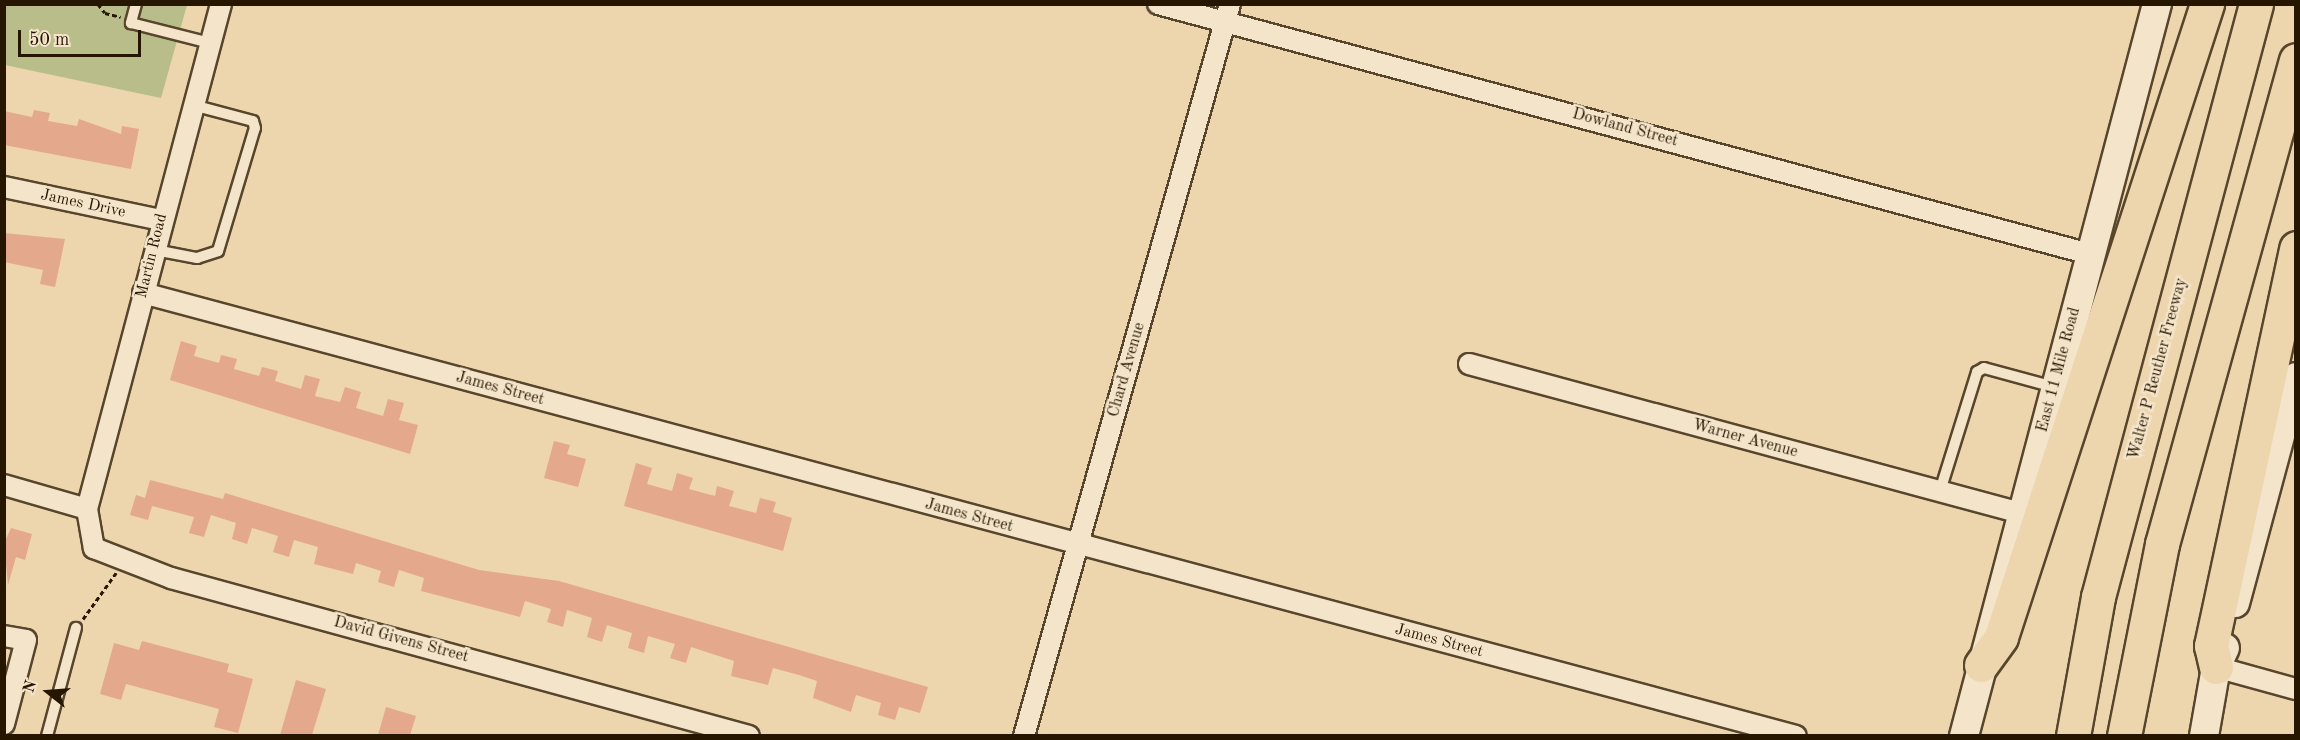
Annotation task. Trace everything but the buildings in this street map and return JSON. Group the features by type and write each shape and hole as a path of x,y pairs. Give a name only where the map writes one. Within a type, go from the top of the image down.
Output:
{"highway":[{"path":"1981,665 2001,637 2207,4"},
{"name":"Walter P Reuther Freeway","path":"2073,735 2098,597 2256,4"},
{"path":"2124,735 2162,544 2295,60"},
{"path":"2216,667 2211,646 2295,248"}],"main road":[{"name":"East 11 Mile Road","path":"1964,735 2020,513 2157,4"},
{"path":"2204,735 2216,667 2295,377"}],"street":[{"name":"Martin Road","path":"87,509 161,220 220,4"},
{"name":"Dowland Street","path":"1158,4 1227,13 2090,254"},
{"name":"Chard Avenue","path":"1024,735 1227,13"},
{"name":"James Drive","path":"4,187 161,220"},
{"name":"James Street","path":"143,293 1078,546 1796,735"},
{"name":"Warner Avenue","path":"1469,364 2020,513"},
{"path":"4,485 87,509"},
{"name":"David Givens Street","path":"87,509 94,548 124,562 749,735"},
{"path":"4,636 26,640 4,724"},
{"path":"2216,667 2295,689"}],"lane":[{"path":"136,4 132,19 210,43"},
{"path":"155,250 197,258 218,251 255,128 253,121 193,105"},
{"path":"1940,491 1977,372 1983,368 2054,387"},
{"path":"47,735 76,628"}],"path":[{"path":"98,4 105,14 132,19"},
{"path":"76,628 124,562"}],"green space":[{"path":"5,5 187,5 161,98 5,65"}]}
